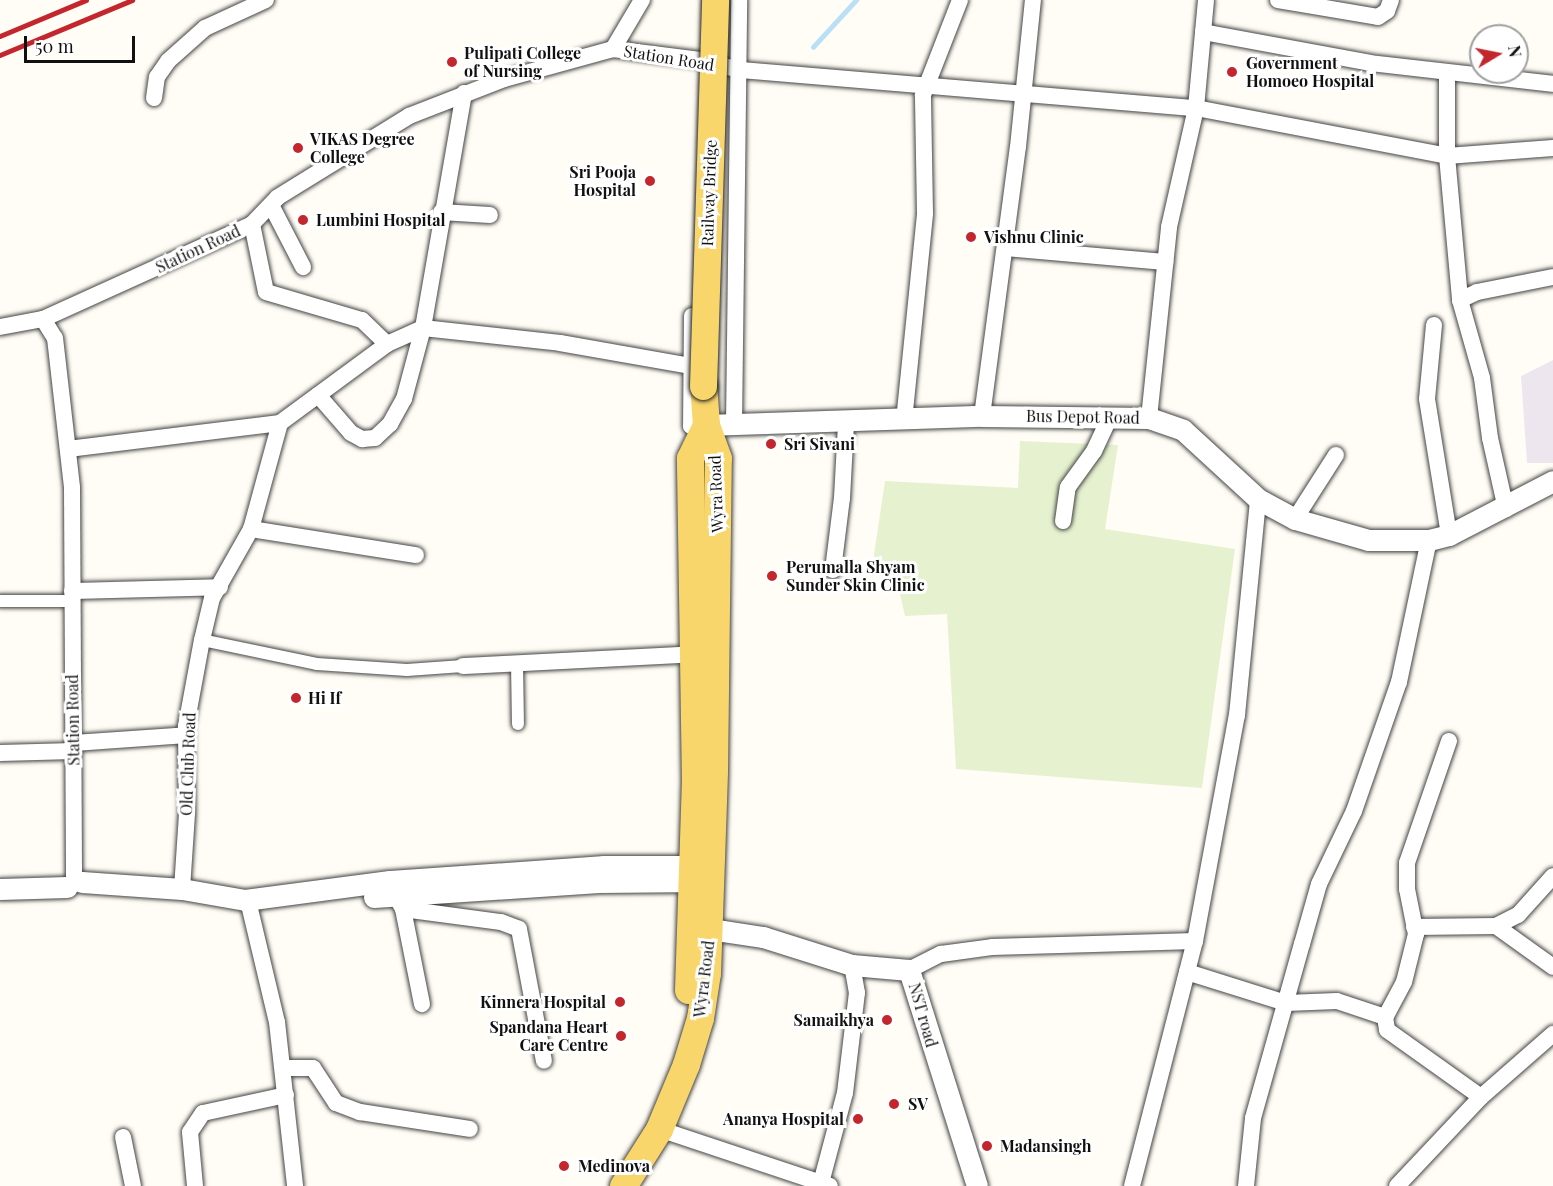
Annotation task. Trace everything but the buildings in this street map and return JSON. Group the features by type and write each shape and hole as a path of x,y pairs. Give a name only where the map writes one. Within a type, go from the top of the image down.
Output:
{"main road":[{"name":"Railway Bridge","path":"706,425 696,376 715,0"},
{"name":"Wyra Road","path":"606,1186 650,1114 686,1017 701,874 705,653 718,458 706,425"},
{"name":"Wyra Road","path":"623,1186 659,1130 700,1018 710,929 701,874"}],"street":[{"path":"154,98 157,77 168,61 205,28 266,0"},
{"path":"613,49 642,0"},
{"path":"734,425 740,0"},
{"path":"904,421 925,213 925,87 960,0"},
{"path":"982,416 1005,248 1033,0"},
{"path":"1149,418 1168,227 1196,108 1206,0"},
{"path":"1278,0 1378,17 1387,11 1391,0"},
{"path":"1203,32 1447,74 1553,84"},
{"name":"Station Road","path":"76,885 68,449 55,338 43,319 252,224 271,205 360,145 409,116 464,93 613,49 700,60 740,70 925,87 1022,91 1196,108 1447,156 1553,148"},
{"path":"68,449 280,423 387,344 423,328 560,342 696,376 700,60"},
{"path":"1447,74 1447,156 1460,300 1482,378 1490,438 1506,508"},
{"path":"318,395 351,433 362,439 375,438 390,424 404,399 423,328 441,212 464,93"},
{"path":"271,205 303,267"},
{"path":"441,212 490,215"},
{"path":"252,224 267,292 362,320 387,344"},
{"path":"1005,248 1165,262"},
{"path":"1460,300 1483,291 1553,277"},
{"path":"0,327 43,319"},
{"path":"1246,1186 1253,1118 1319,884 1354,811 1399,682 1439,538 1427,399 1434,325"},
{"name":"Bus Depot Road","path":"706,425 846,423 982,416 1149,418 1183,430 1258,499 1295,519 1368,540 1439,538 1506,508 1553,482"},
{"path":"1063,521 1068,487 1094,451 1110,417"},
{"name":"Old Club Road","path":"182,889 187,735 202,640 216,593 250,530 280,423"},
{"path":"833,570 842,498 846,423"},
{"path":"1295,519 1336,455"},
{"path":"1131,1186 1195,941 1237,715 1258,499"},
{"path":"250,530 416,555"},
{"path":"0,601 71,596 216,593"},
{"path":"202,640 317,664 406,670 705,653"},
{"path":"517,663 518,724"},
{"path":"0,753 187,735"},
{"path":"1449,741 1407,863 1407,889 1416,934 1404,982 1385,1017 1387,1030 1481,1096"},
{"path":"0,889 76,885 182,889 245,900 390,881 604,866 701,874"},
{"path":"76,885 249,909 399,902 701,874"},
{"path":"1414,927 1496,926 1518,915 1553,876"},
{"path":"399,902 422,1004"},
{"path":"399,902 501,922 519,929 544,1062"},
{"path":"249,909 284,1068 295,1186"},
{"path":"1496,926 1553,967"},
{"name":"NST road","path":"710,929 763,937 852,965 909,970 977,1186"},
{"path":"909,970 941,954 992,947 1195,941"},
{"path":"659,1130 818,1184 845,1094 857,993 852,965"},
{"path":"1187,972 1286,1003 1337,1000 1385,1017"},
{"path":"1397,1186 1481,1096 1553,1034"},
{"path":"284,1068 313,1068 336,1103 360,1112 470,1129"},
{"path":"195,1186 190,1131 203,1113 286,1095"},
{"path":"123,1137 133,1186"}],"shaded area":[{"path":"1553,360 1553,463 1527,463 1521,376"}],"green space":[{"path":"1020,441 1118,445 1105,529 1235,549 1202,788 956,769 947,614 905,616 895,572 871,575 885,481 1018,488"}],"waterway":[{"path":"813,47 856,0"}],"railway":[{"path":"0,36 86,0"},
{"path":"0,55 132,0"}],"place":[{"name":"Pulipati College of Nursing","path":"452,62"},
{"name":"Government Homoeo Hospital","path":"1232,72"},
{"name":"VIKAS Degree College","path":"298,148"},
{"name":"Sri Pooja Hospital","path":"650,181"},
{"name":"Lumbini Hospital","path":"303,220"},
{"name":"Vishnu Clinic","path":"971,237"},
{"name":"Sri Sivani","path":"771,444"},
{"name":"Perumalla Shyam Sunder Skin Clinic","path":"772,576"},
{"name":"Hi If","path":"296,698"},
{"name":"Kinnera Hospital","path":"620,1002"},
{"name":"Samaikhya","path":"887,1020"},
{"name":"Spandana Heart Care Centre","path":"621,1036"},
{"name":"SV","path":"894,1104"},
{"name":"Ananya Hospital","path":"858,1119"},
{"name":"Madansingh","path":"987,1146"},
{"name":"Medinova","path":"564,1166"}]}
